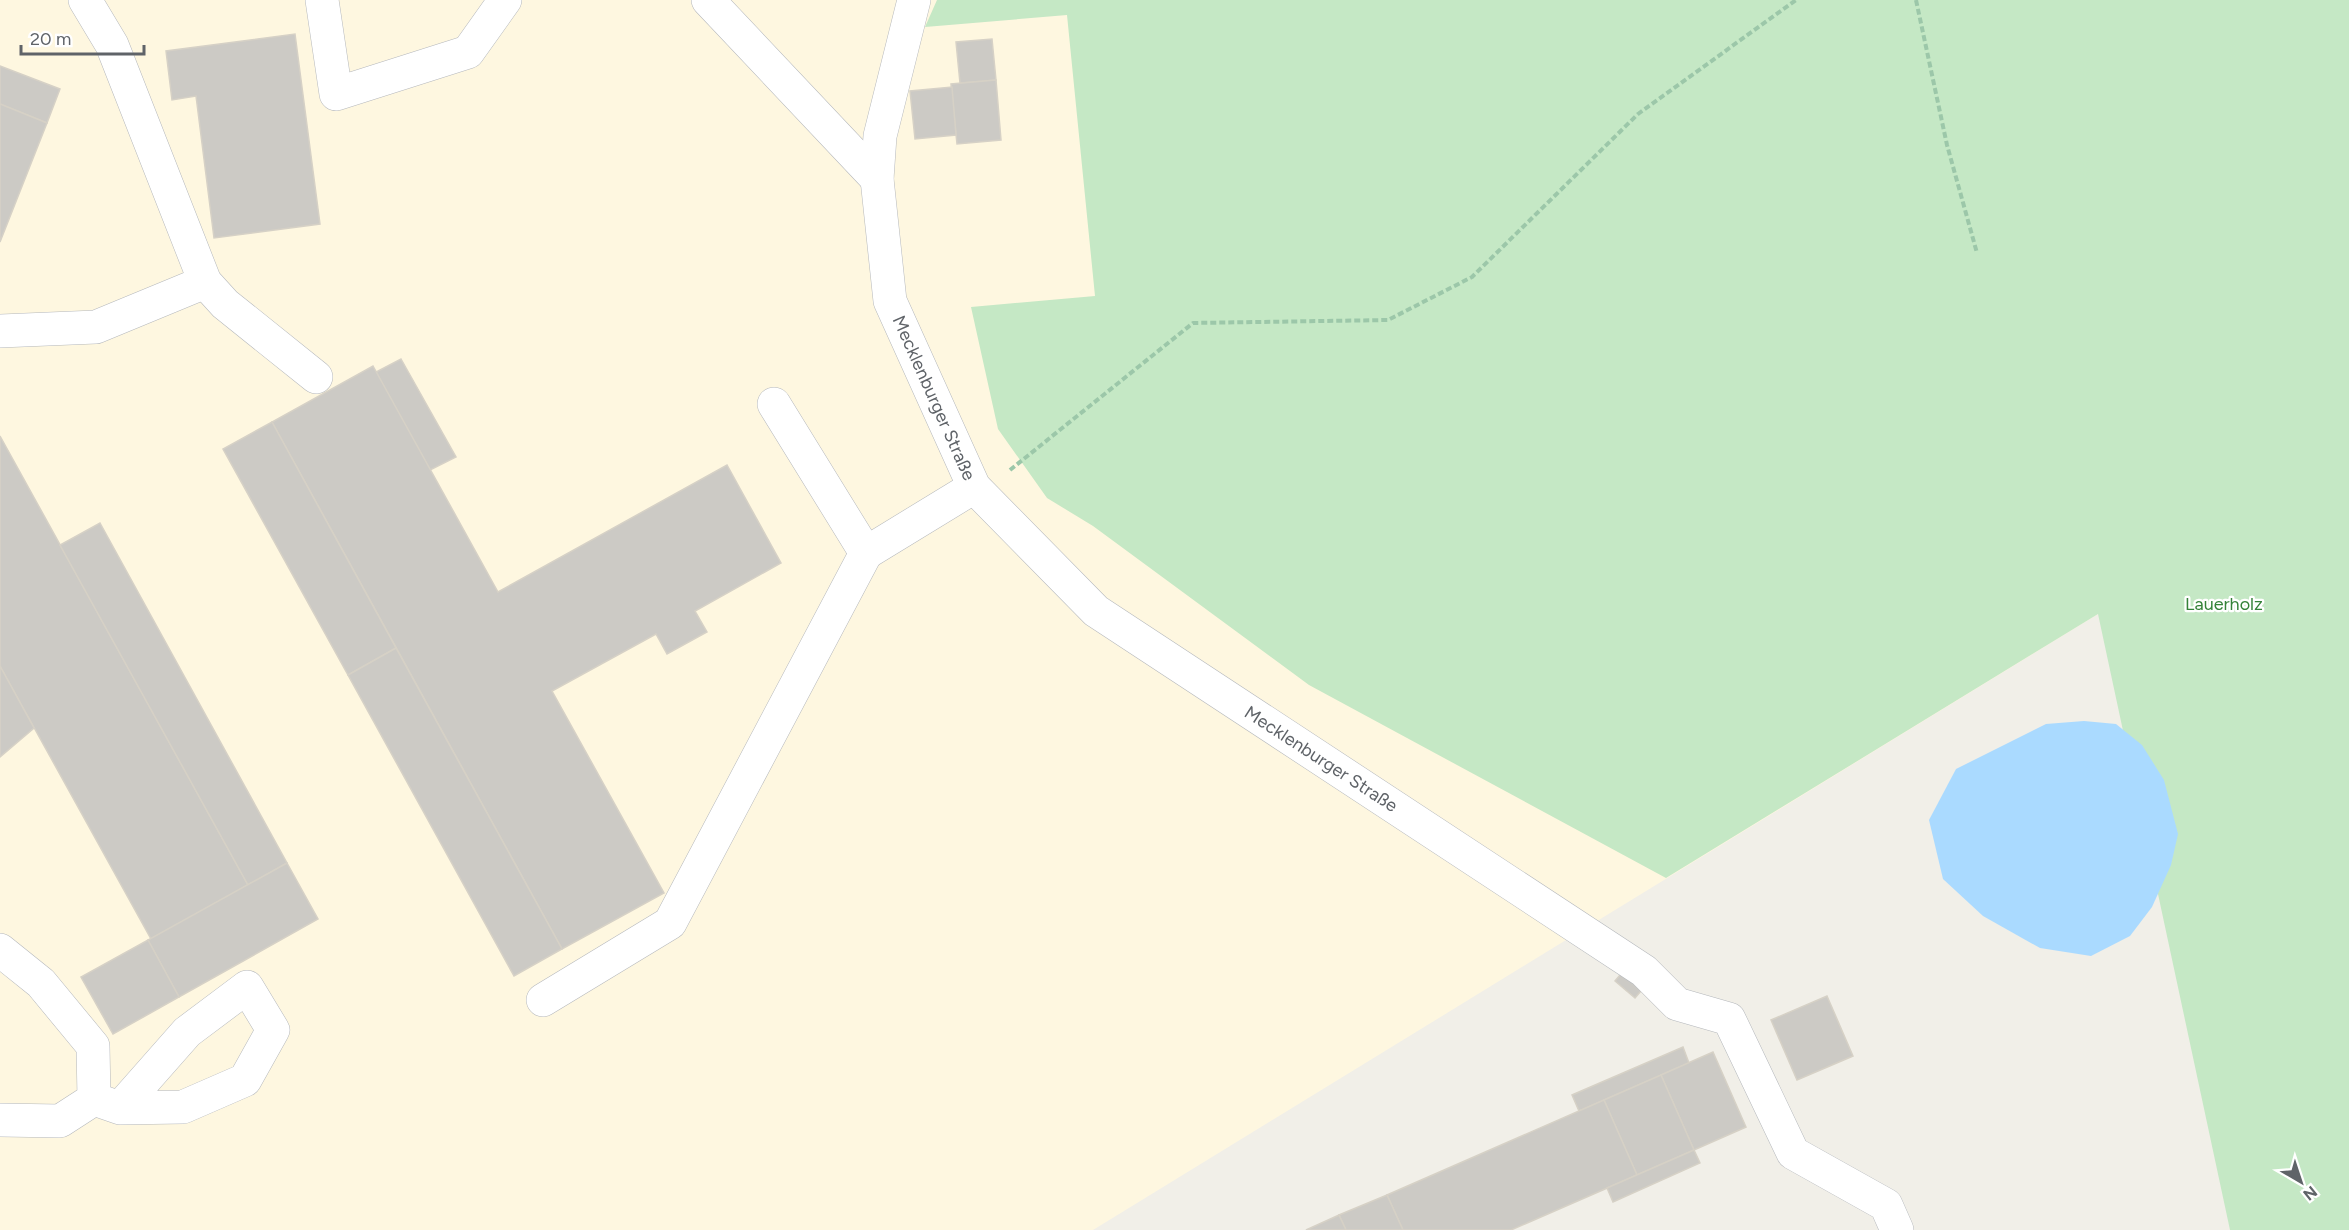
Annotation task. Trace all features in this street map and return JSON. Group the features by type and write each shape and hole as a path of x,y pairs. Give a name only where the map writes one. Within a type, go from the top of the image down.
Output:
{"street":[{"path":"85,0 112,45 205,282 225,304 316,377"},
{"path":"322,0 336,94 468,52 506,0"},
{"path":"708,0 877,179"},
{"name":"Mecklenburger Straße","path":"914,0 880,136 877,179 890,301 974,487 1096,611 1644,971 1677,1004 1729,1019 1793,1153 1886,1205 1897,1230"},
{"path":"0,331 96,327 205,282"},
{"path":"774,404 866,553"},
{"path":"543,1000 670,923 866,553 974,487"},
{"path":"0,950 41,983 93,1046 107,1103"},
{"path":"0,1120 60,1122 107,1103 187,1032 247,987 273,1030 245,1080 183,1107 107,1103"}],"path":[{"path":"974,487 1009,471 1193,322 1388,320 1472,277 1638,114 1796,0"},
{"path":"1916,0 1947,144 1977,253"}],"shaded area":[{"path":"0,0 2132,0 2098,614 1093,1230 0,1230"}],"green space":[{"name":"Lauerholz","path":"937,0 2349,0 2349,1230 2230,1230 2098,614 1666,878 1309,685 1093,526 1047,498 998,429 971,307 1095,296 1067,15 925,27"}],"water":[{"path":"2084,721 2116,724 2142,745 2164,780 2178,834 2171,865 2152,907 2130,936 2091,956 2040,948 1983,916 1943,879 1929,820 1956,769 2046,724"}],"building":[{"path":"295,34 320,224 214,238 196,96 172,100 166,51"},
{"path":"992,39 996,80 960,83 956,42"},
{"path":"0,66 60,89 47,123 0,104"},
{"path":"996,80 1001,140 957,144 951,84"},
{"path":"952,87 956,135 915,139 910,91"},
{"path":"0,104 47,123 0,242"},
{"path":"401,359 456,457 430,470 376,372"},
{"path":"373,366 498,592 727,465 781,563 695,611 707,632 667,654 656,634 552,691 664,893 562,949 272,422"},
{"path":"272,422 396,648 348,675 223,449"},
{"path":"0,436 248,885 151,939 0,666"},
{"path":"100,523 287,863 248,885 60,545"},
{"path":"396,648 562,949 514,976 348,675"},
{"path":"0,666 34,728 0,757"},
{"path":"287,863 318,919 179,997 148,940"},
{"path":"148,940 179,997 113,1034 81,977"},
{"path":"1626,968 1646,985 1635,998 1615,981"},
{"path":"1827,996 1853,1056 1797,1080 1771,1020"},
{"path":"1683,1047 1689,1063 1579,1111 1572,1095"},
{"path":"1713,1052 1746,1127 1694,1150 1661,1075"},
{"path":"1661,1075 1694,1150 1637,1175 1604,1100"},
{"path":"1604,1100 1637,1175 1511,1230 1403,1230 1387,1195"},
{"path":"1694,1150 1700,1163 1613,1202 1607,1188"},
{"path":"1387,1195 1403,1230 1346,1230 1339,1215"},
{"path":"1339,1215 1346,1230 1306,1230"}]}
